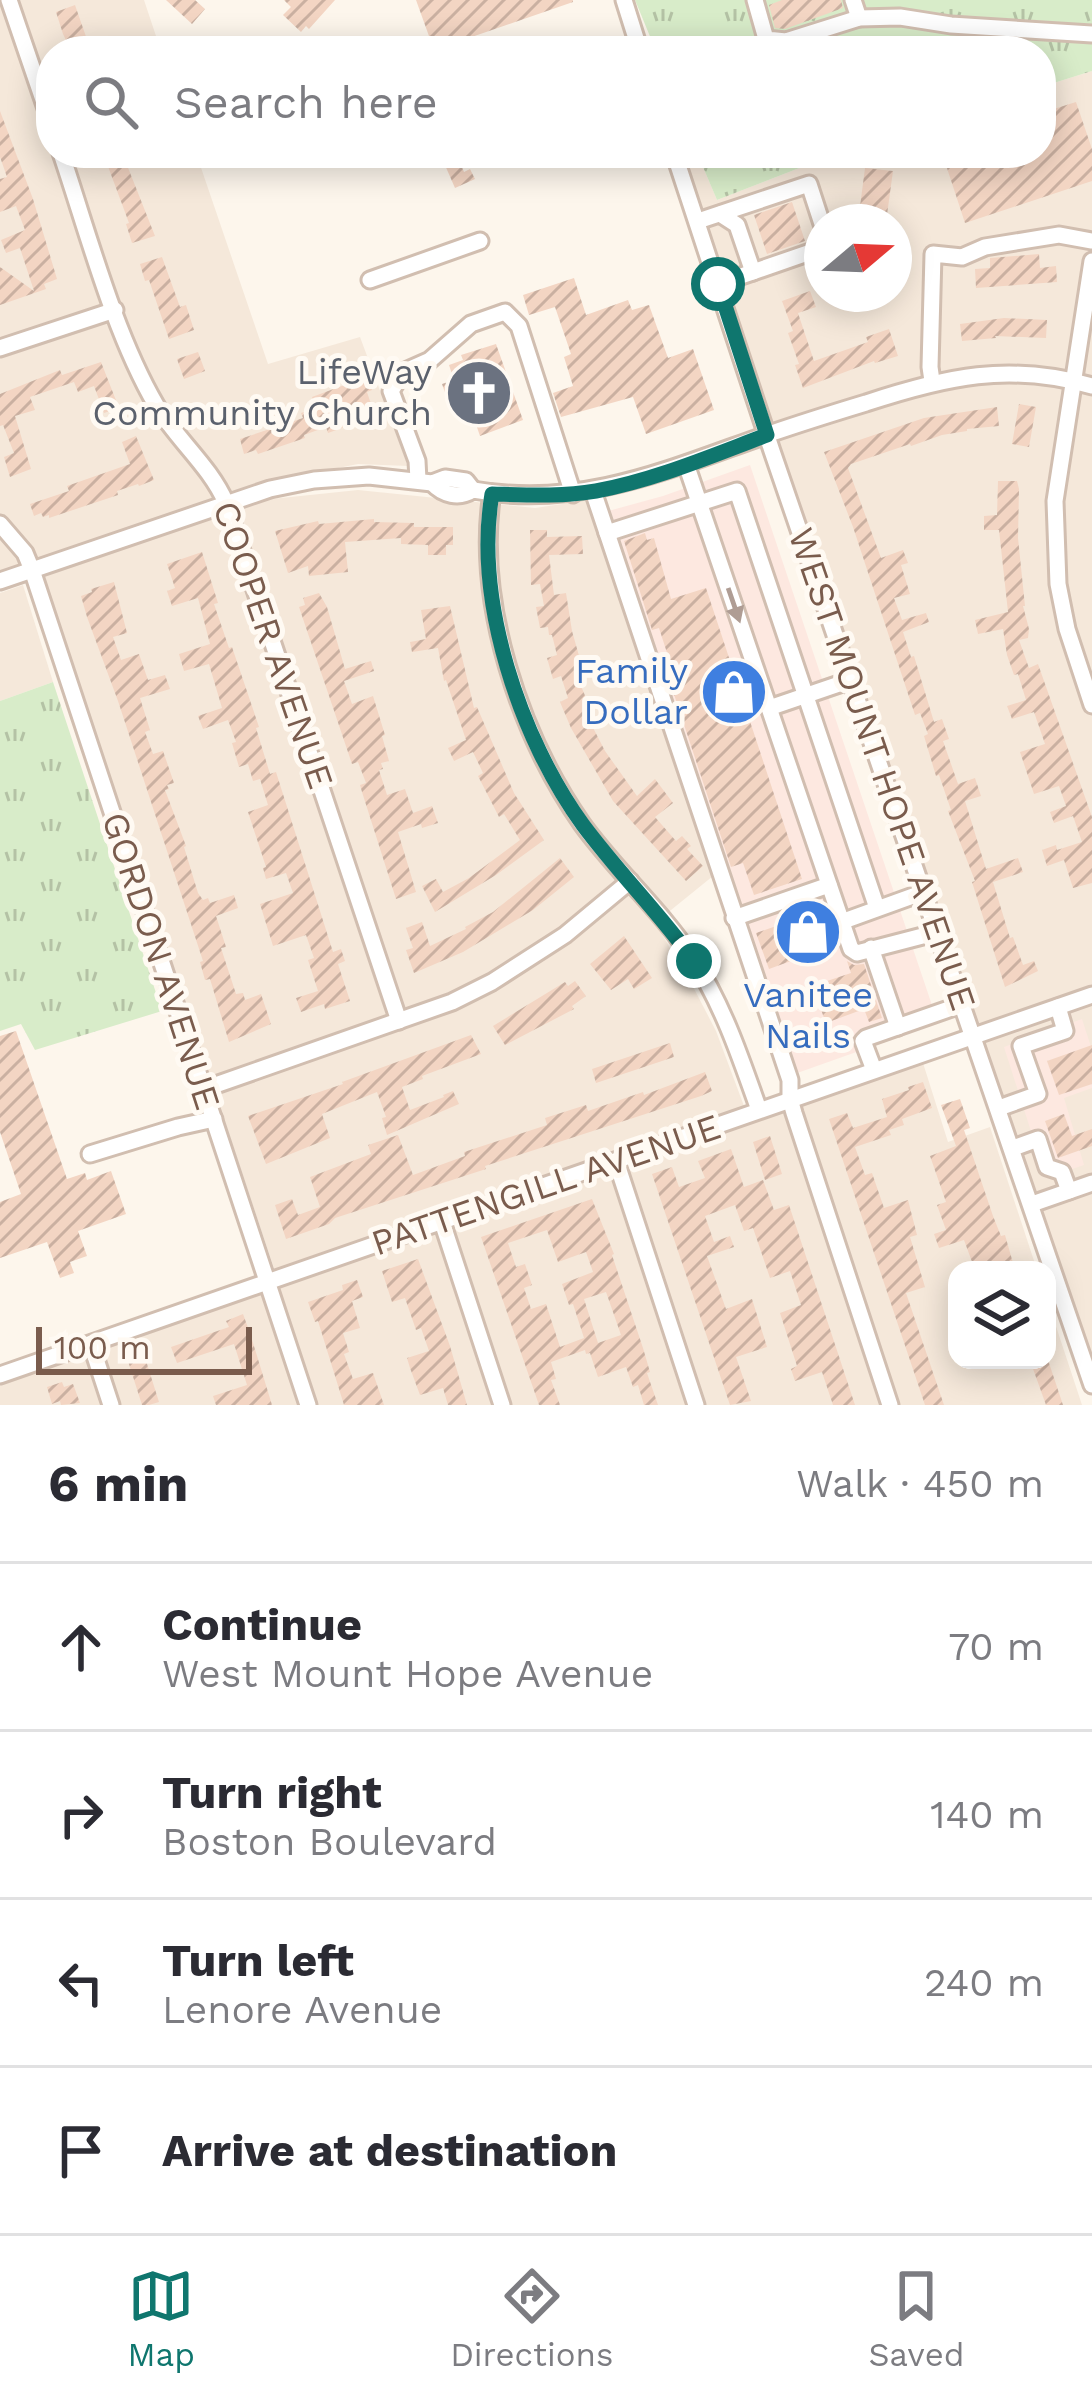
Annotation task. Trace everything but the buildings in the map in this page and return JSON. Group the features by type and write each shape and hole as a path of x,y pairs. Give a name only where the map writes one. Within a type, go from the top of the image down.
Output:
{"street":[{"path":"9,0 36,79"},
{"path":"624,0 635,36"},
{"path":"755,0 758,36"},
{"path":"853,0 859,18"},
{"path":"799,36 859,18 900,16 951,25 1092,34"},
{"name":"COOPER AVENUE","path":"66,168 132,359 157,407 219,486 226,503 399,1021"},
{"name":"WEST MOUNT HOPE AVENUE","path":"679,168 1092,1385"},
{"path":"698,221 808,184 815,204"},
{"path":"720,214 737,225 753,272"},
{"path":"932,381 933,254 962,256 985,247 1059,235 1092,241"},
{"path":"370,280 480,241"},
{"path":"718,284 804,254"},
{"path":"1091,697 1067,628 1055,551 1054,501 1092,261"},
{"path":"0,348 115,310"},
{"path":"425,481 391,391 403,372 430,360 471,324 505,312 519,326 573,494"},
{"path":"0,581 270,488 314,480 445,478 466,481 473,490 492,494 573,494 653,477 932,381 1030,374 1092,386"},
{"path":"686,464 854,952 938,932"},
{"path":"593,491 790,1080 790,1099 890,1405"},
{"path":"608,533 737,491 877,908"},
{"path":"492,494 495,610 504,655 534,743 584,826 694,961 715,998 759,1111"},
{"name":"GORDON AVENUE","path":"0,524 25,553 32,570 308,1405"},
{"path":"769,708 851,680"},
{"path":"204,1089 452,1002 566,935 630,881"},
{"path":"734,918 829,885"},
{"path":"841,922 924,892"},
{"path":"871,948 898,1027"},
{"name":"PATTENGILL AVENUE","path":"0,1375 1092,995"},
{"path":"874,1070 863,1041 962,1004"},
{"path":"999,1108 1038,1094 1022,1046 1065,1031 1058,1007"},
{"path":"90,1154 214,1119"},
{"path":"1013,1148 1038,1139 1048,1167 1062,1172 1069,1191"},
{"path":"616,1161 696,1405"},
{"path":"1032,1204 1092,1184"},
{"path":"442,1222 502,1405"},
{"path":"91,1344 111,1405"}],"shaded area":[{"path":"0,0 144,0 156,36 36,36 36,168 201,168 268,364 360,337 408,466 358,464 328,470 224,499 0,577"},
{"path":"1092,71 1092,1385 1056,1279 1056,1261 1050,1261 678,168 703,168 717,200 799,168 1056,168 1056,82"},
{"path":"750,465 938,1023 786,1077 601,513"},
{"path":"358,490 535,508 596,499 713,876 655,923 716,1031 744,1106 275,1271 43,582 45,574 262,500"},
{"path":"23,585 53,682 0,701 0,593"},
{"path":"1082,1019 1092,1050 1092,1088 1064,1098 1084,1165 1046,1178 1004,1047"},
{"path":"923,1063 948,1142 990,1127 1034,1261 948,1261 948,1369 1056,1369 1056,1326 1082,1405 0,1405 0,1385"}],"green space":[{"path":"635,0 1092,0 1092,71 1056,82 1056,36 650,36"},
{"path":"703,168 799,168 717,200"},
{"path":"53,682 162,1011 35,1050 21,1024 0,1031 0,701"}],"place":[{"name":"LifeWay Community Church","path":"479,393"},
{"name":"Family Dollar","path":"734,692"},
{"name":"Vanitee Nails","path":"808,932"}],"route":[{"path":"694,961 584,826 534,743 504,655 495,610 489,512 492,494 539,496 615,487 767,435 718,284"}]}
